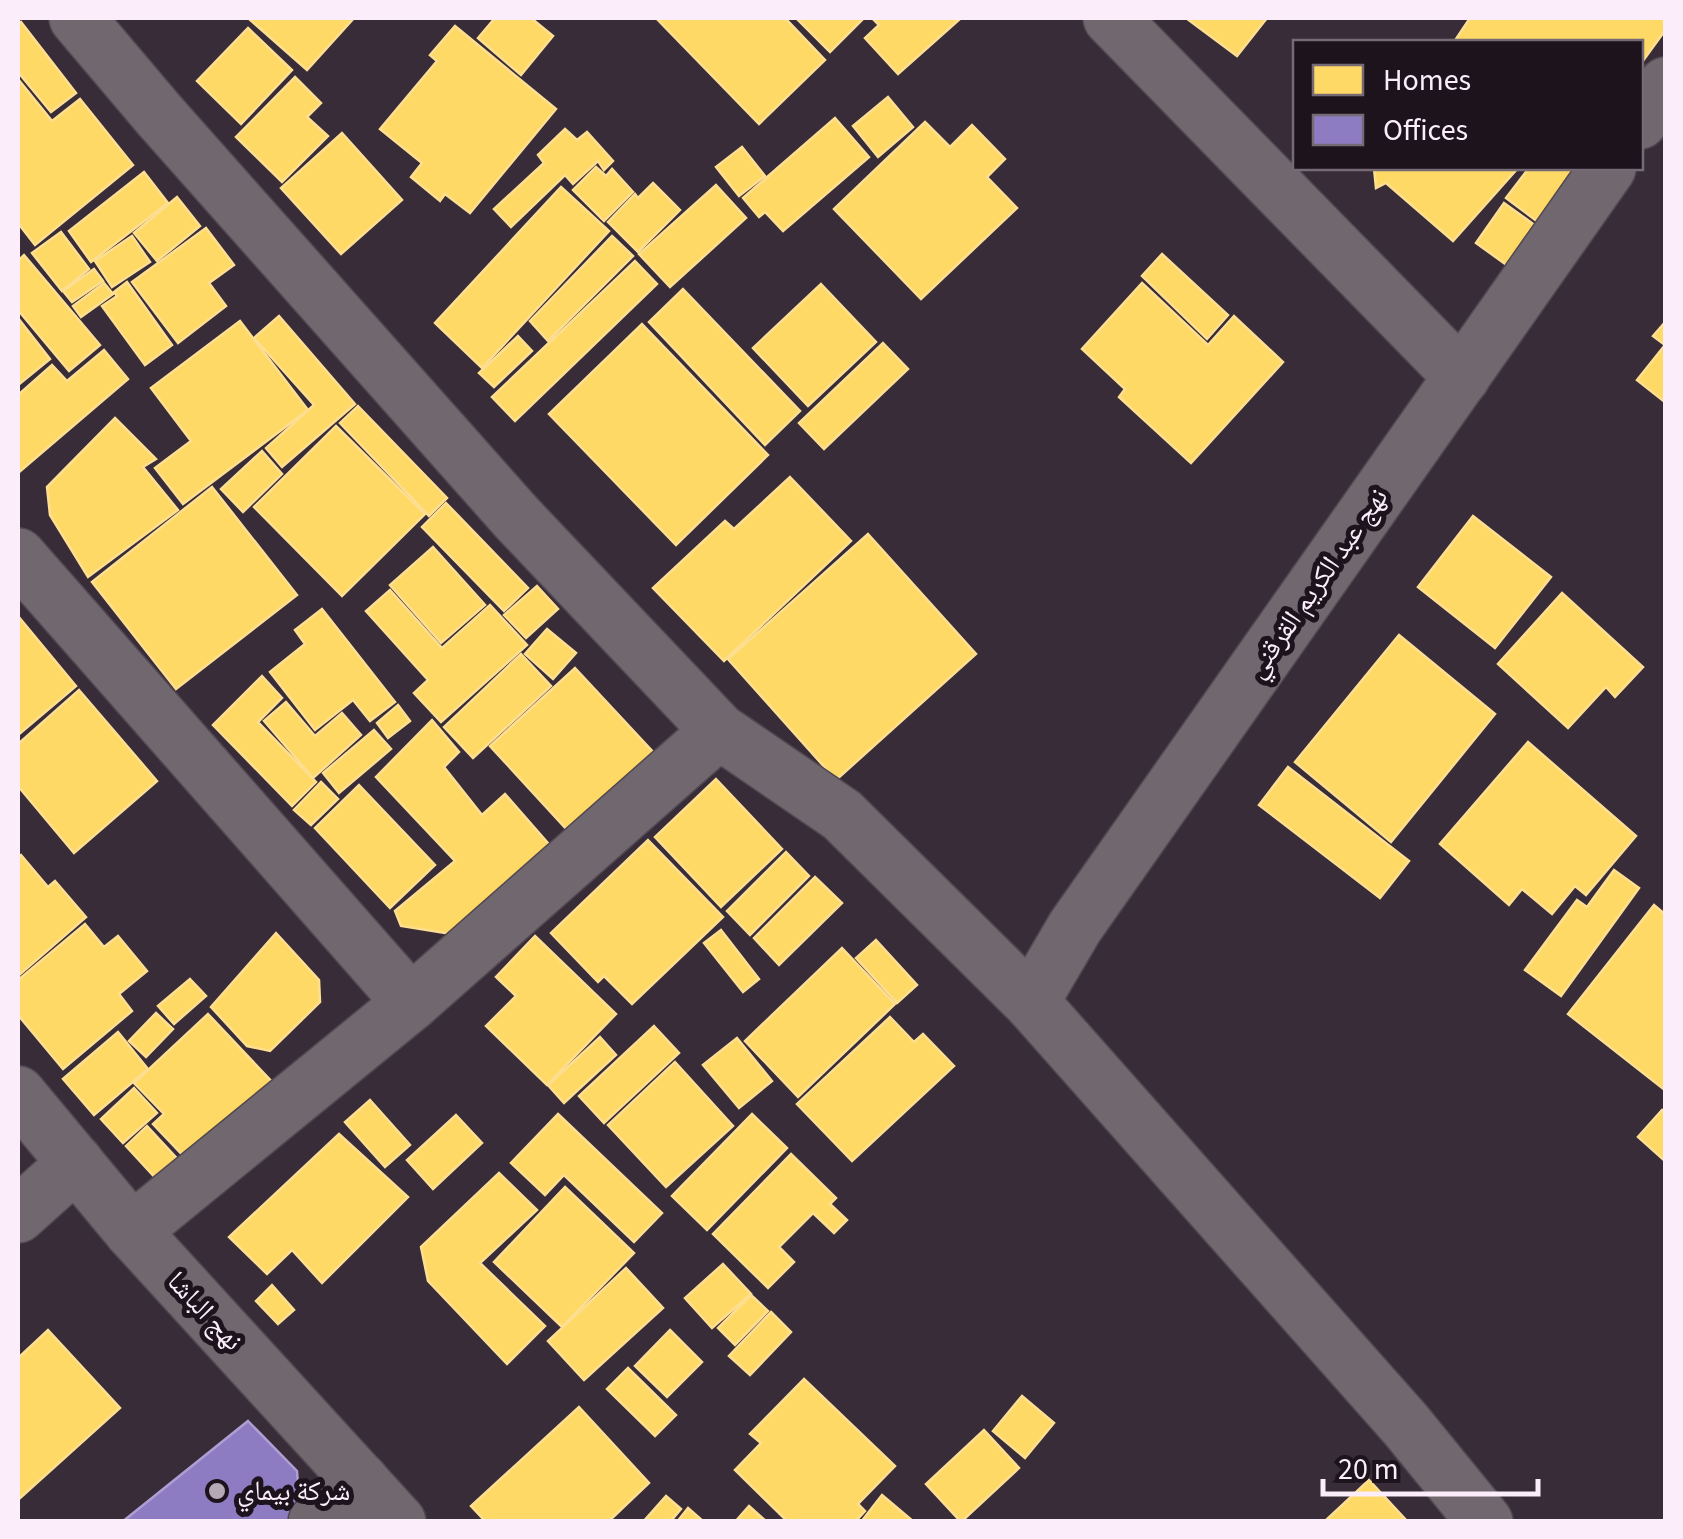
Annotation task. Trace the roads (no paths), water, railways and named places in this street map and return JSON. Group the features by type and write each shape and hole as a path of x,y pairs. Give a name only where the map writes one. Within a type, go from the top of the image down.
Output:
{"street":[{"path":"78,18 173,131 516,517 719,731 842,815 1030,1002 1406,1424 1485,1522"},
{"path":"1111,18 1462,377"},
{"path":"1643,116 1666,84"},
{"name":"نهج عبد الكريم القرقني","path":"1030,1002 1076,927 1607,170"},
{"path":"18,556 410,1003"},
{"path":"132,1231 410,1003 719,731"},
{"name":"نهج الباشا","path":"18,1094 132,1231 398,1522"},
{"path":"18,1215 76,1163"},
{"path":"316,1522 361,1481"}],"place":[{"name":"شركة بيماي","path":"217,1491"}]}
